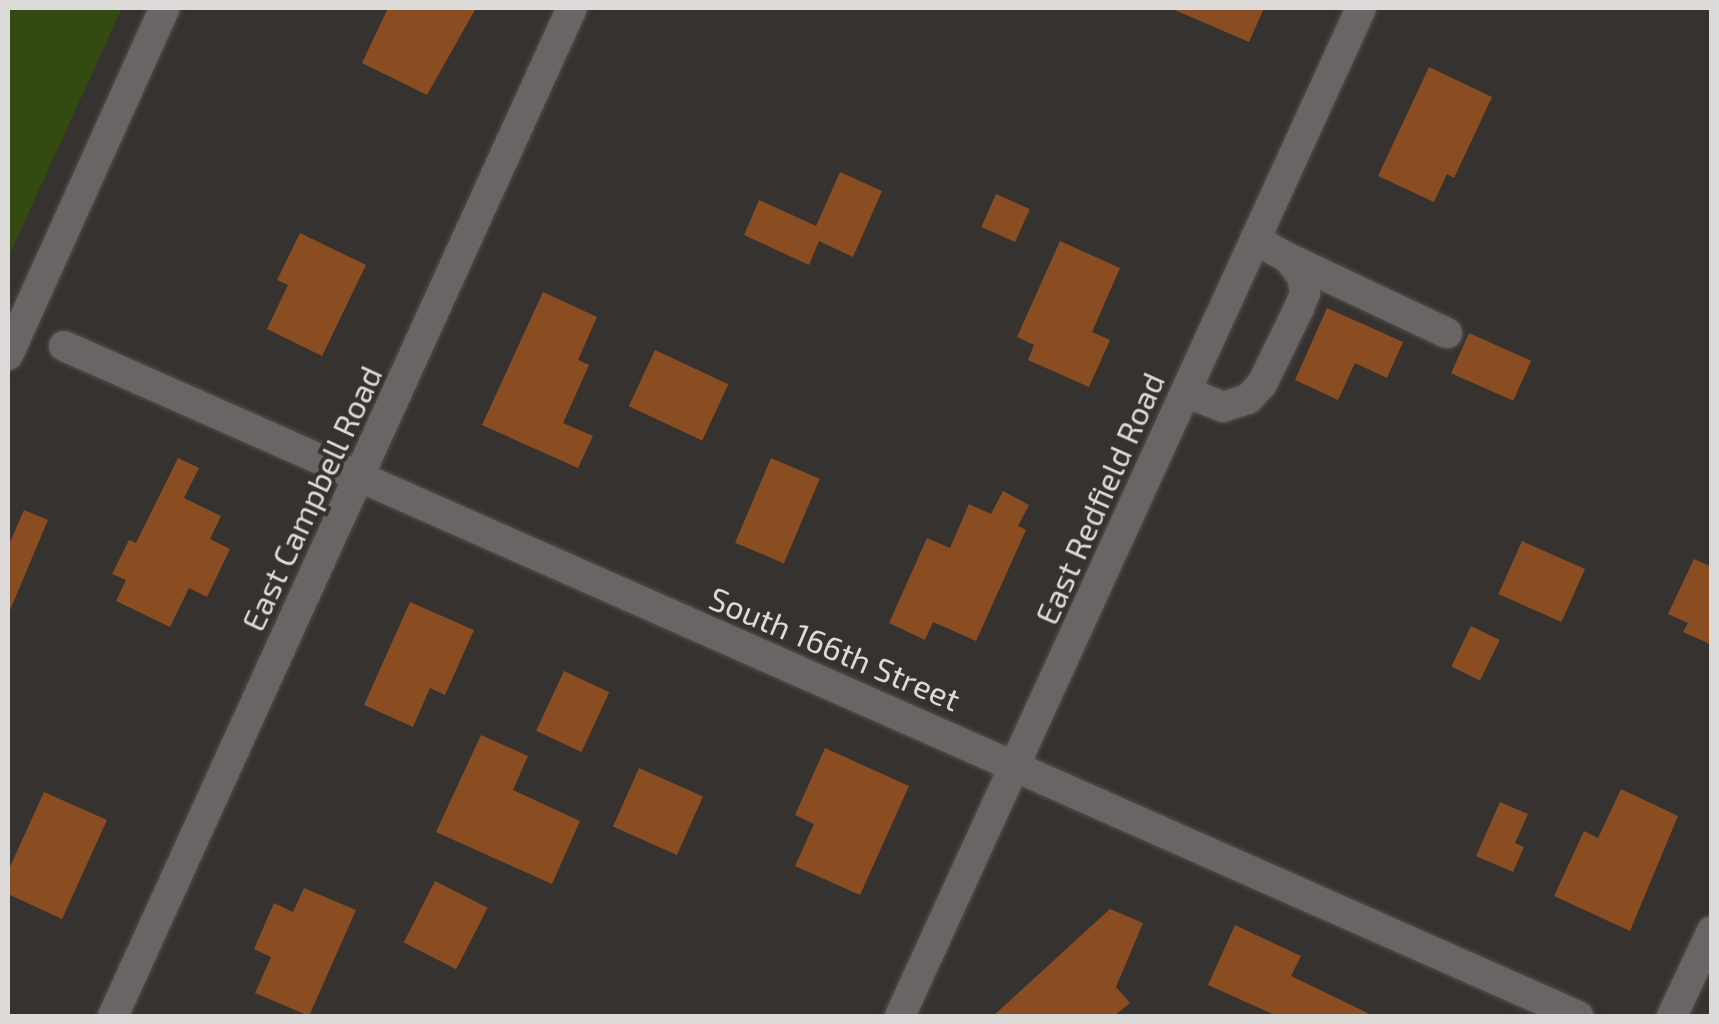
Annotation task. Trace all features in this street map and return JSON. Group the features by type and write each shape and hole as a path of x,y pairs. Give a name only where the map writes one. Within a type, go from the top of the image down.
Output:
{"street":[{"path":"8,354 165,8"},
{"name":"East Campbell Road","path":"112,1016 572,8"},
{"name":"East Redfield Road","path":"900,1016 1361,8"},
{"path":"1255,240 1447,333"},
{"path":"1186,392 1223,407 1248,398 1262,384 1305,293 1302,276 1288,258"},
{"name":"South 166th Street","path":"64,346 359,480 1016,765 1578,1016"},
{"path":"1672,1016 1712,931"}],"green space":[{"path":"8,8 122,8 8,258"}],"building":[{"path":"388,8 476,8 427,95 362,63"},
{"path":"1170,8 1264,8 1249,42"},
{"path":"1429,67 1492,97 1454,178 1447,174 1434,202 1378,176"},
{"path":"840,172 882,191 853,257 819,241 809,265 744,235 759,200 816,226"},
{"path":"996,194 1030,209 1015,242 981,227"},
{"path":"300,233 366,265 322,356 267,329 288,285 277,280"},
{"path":"1060,241 1120,268 1092,332 1110,340 1089,387 1028,360 1034,345 1017,337"},
{"path":"543,292 597,317 578,360 589,365 563,423 593,436 578,468 482,425"},
{"path":"1327,308 1403,342 1387,378 1355,363 1338,400 1295,380"},
{"path":"1469,333 1531,361 1513,401 1451,373"},
{"path":"655,350 728,384 702,440 629,406"},
{"path":"178,458 199,468 184,498 221,516 210,539 230,549 207,597 189,588 170,627 116,601 126,580 112,574 129,540 136,543"},
{"path":"771,458 820,479 784,563 735,543"},
{"path":"1003,491 1029,505 1018,526 1026,530 976,641 933,622 925,640 889,623 927,538 950,548 969,504 991,514"},
{"path":"24,510 48,520 8,615 8,547"},
{"path":"1522,541 1585,569 1561,622 1498,594"},
{"path":"1694,559 1712,567 1712,645 1683,632 1688,623 1668,614"},
{"path":"410,602 474,630 445,695 430,688 413,727 364,705"},
{"path":"1471,626 1500,640 1480,680 1451,666"},
{"path":"564,671 609,692 581,752 536,731"},
{"path":"481,735 528,756 513,790 580,821 552,884 436,832"},
{"path":"825,748 909,786 860,895 795,866 814,824 795,815"},
{"path":"639,768 703,796 677,855 613,826"},
{"path":"1621,789 1678,816 1630,931 1554,896 1584,831 1598,838"},
{"path":"44,792 107,820 62,919 8,894 8,871"},
{"path":"1500,802 1528,814 1515,843 1524,847 1513,872 1476,856"},
{"path":"435,881 488,908 456,969 404,942"},
{"path":"304,888 356,910 309,1016 255,993 271,957 254,949 274,903 293,912"},
{"path":"1110,909 1143,923 1116,987 1130,1003 1114,1016 993,1016"},
{"path":"1235,925 1301,956 1291,976 1374,1016 1277,1016 1208,985"}]}
